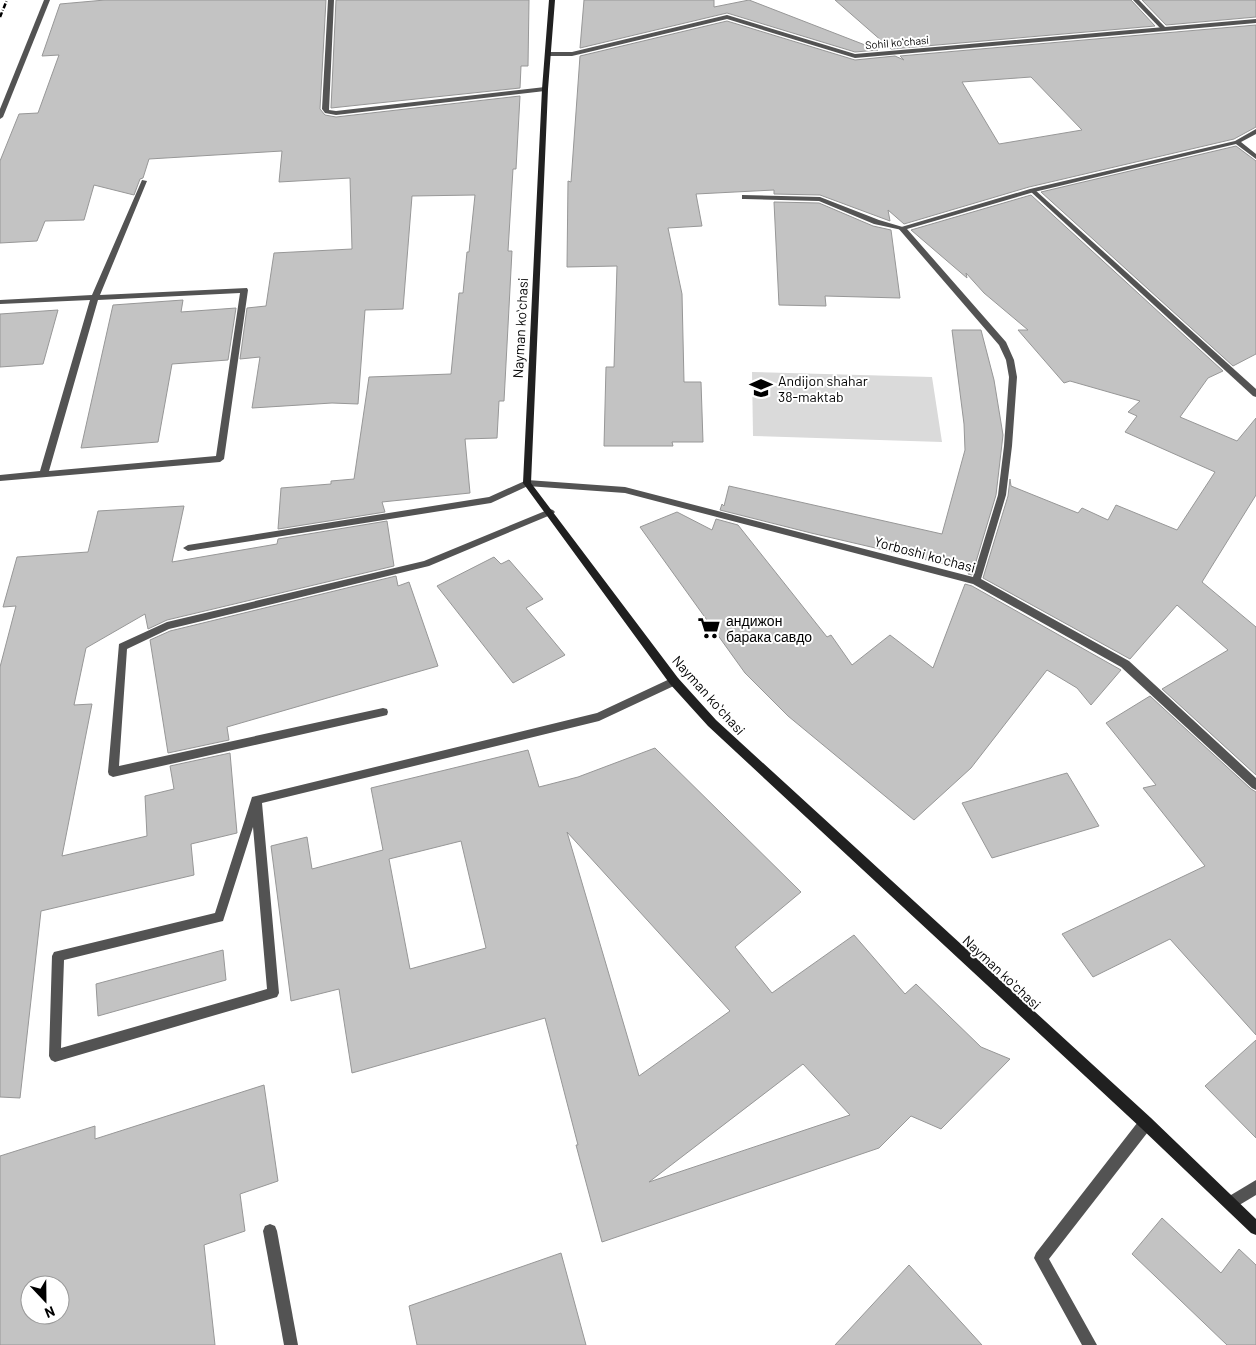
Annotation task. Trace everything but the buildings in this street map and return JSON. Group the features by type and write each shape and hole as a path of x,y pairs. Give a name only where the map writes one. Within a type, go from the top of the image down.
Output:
{"main road":[{"name":"Nayman koʻchasi","path":"552,0 527,483 674,681 712,723 1146,1123 1256,1228"}],"street":[{"path":"0,117 47,0"},
{"path":"331,0 325,109 327,112 336,113 546,89"},
{"path":"1136,0 1164,29"},
{"name":"Sohil koʻchasi","path":"548,54 572,54 727,18 855,56 1256,21"},
{"path":"746,197 820,199 877,222 902,228 1032,190 1237,142 1256,131"},
{"path":"1237,142 1256,157"},
{"path":"44,474 95,297 144,181"},
{"path":"1032,190 1256,394"},
{"path":"902,228 1003,344 1010,360 1013,378 1012,404 1002,495 976,581"},
{"path":"0,302 244,290 220,459 0,478"},
{"path":"188,548 491,500 527,483"},
{"name":"Yorboshi koʻchasi","path":"527,483 625,490 976,581 1125,664 1256,785"},
{"path":"383,712 113,772 122,647 167,626 426,564 550,512"},
{"path":"256,800 599,717 674,681"},
{"path":"256,800 273,993 55,1056 58,956 219,917 256,800"},
{"path":"1090,1345 1041,1258 1146,1123"},
{"path":"1231,1203 1256,1187"},
{"path":"270,1231 291,1345"}],"shaded area":[{"path":"752,372 932,377 942,442 753,436"}],"railway":[{"path":"0,17 7,0"}],"place":[{"name":"Andijon shahar 38-maktab","path":"761,388"},
{"name":"андижон барака савдо","path":"709,628"}]}
